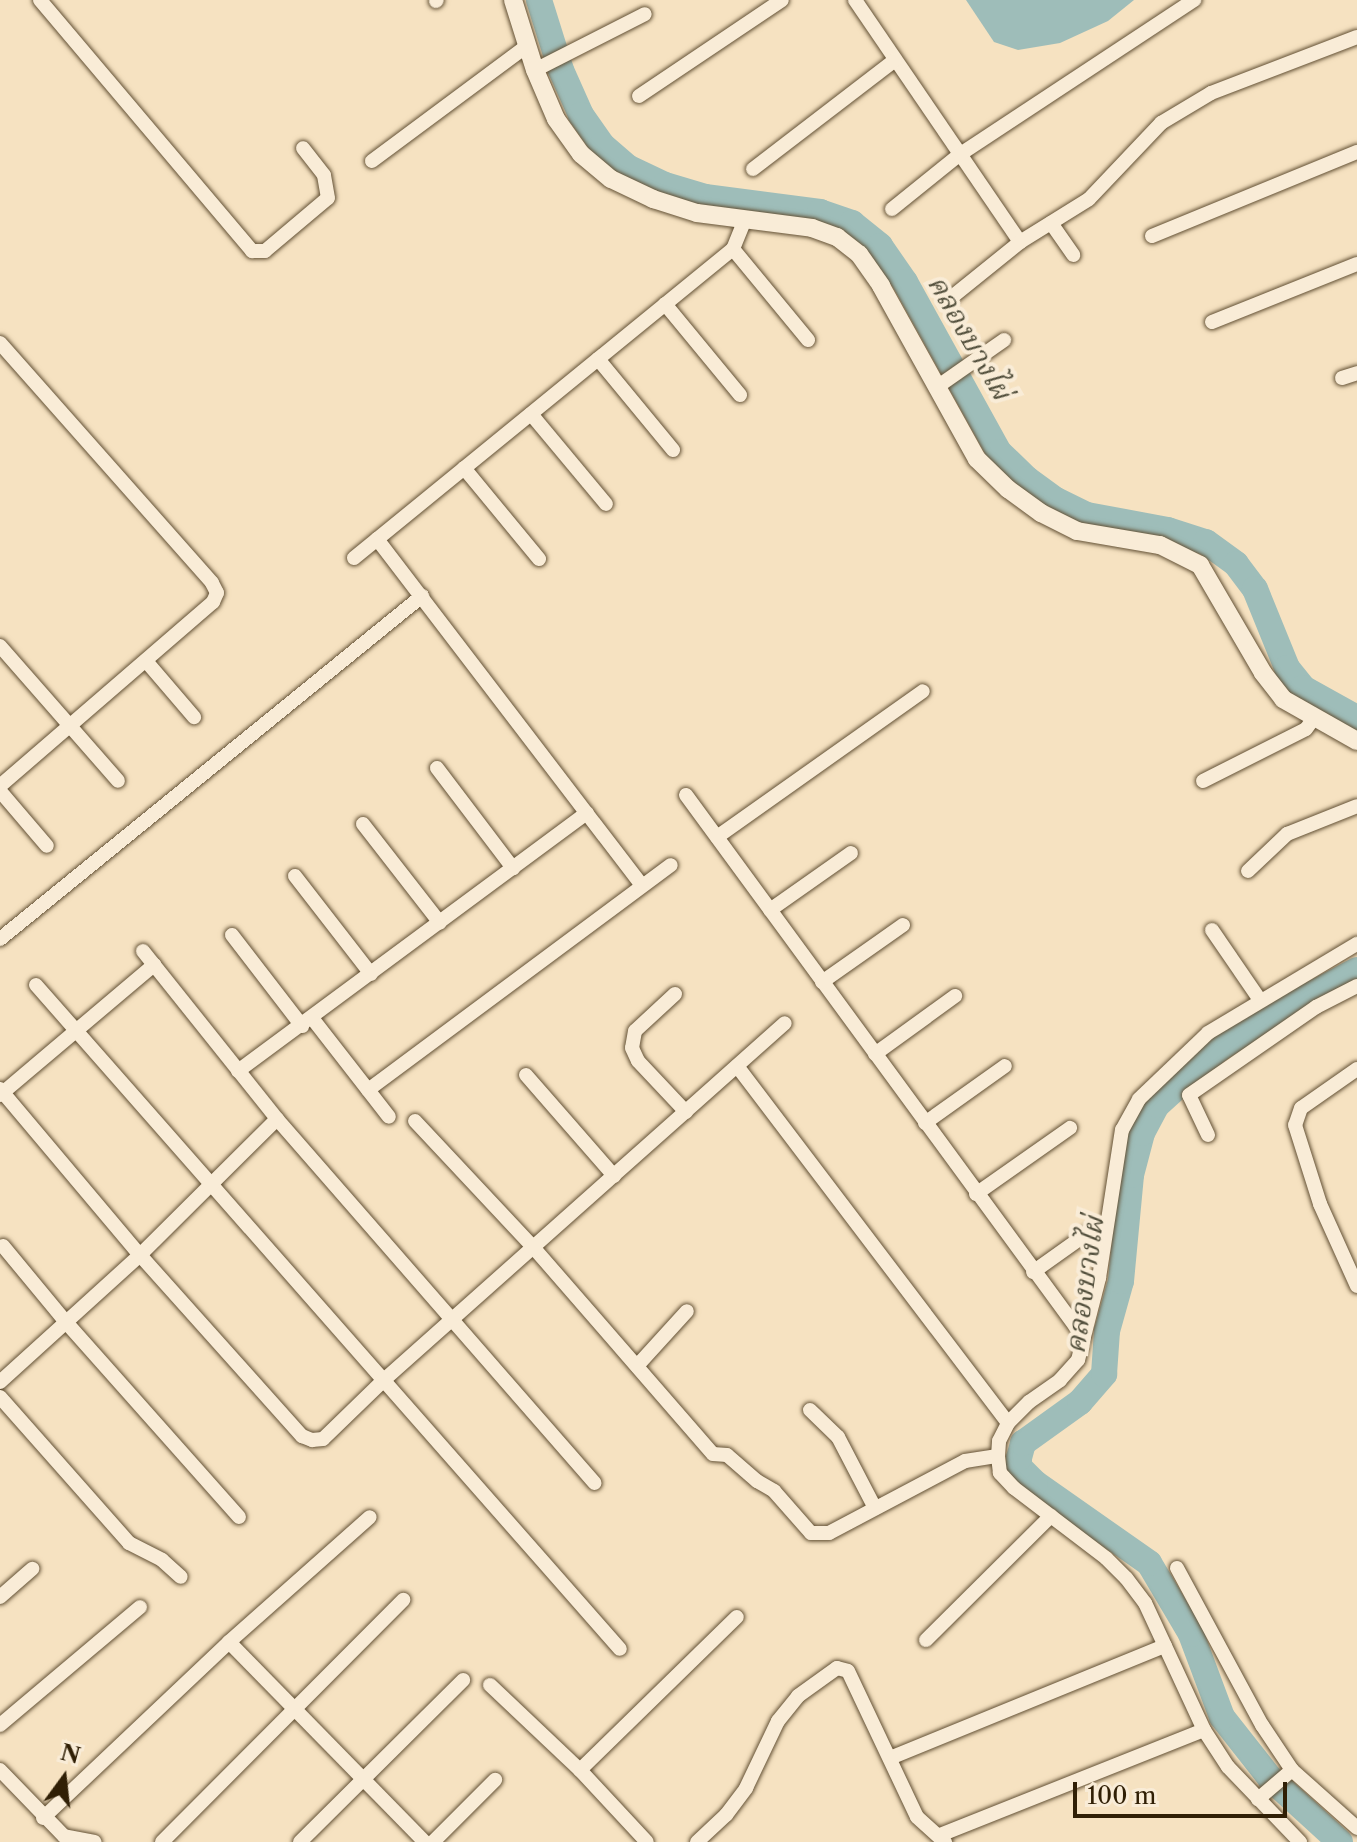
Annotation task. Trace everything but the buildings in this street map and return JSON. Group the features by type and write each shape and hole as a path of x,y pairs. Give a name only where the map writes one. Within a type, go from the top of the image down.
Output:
{"street":[{"path":"40,0 252,251 265,251 328,198 324,175 303,148"},
{"path":"513,0 527,46 556,119 581,154 611,179 682,208 812,228 837,237 859,254 940,385 977,459 1008,489 1041,513 1077,531 1160,545 1200,565 1263,673 1283,699 1357,741"},
{"path":"639,96 782,0"},
{"path":"855,0 1020,242"},
{"path":"892,209 959,155 1194,0"},
{"path":"538,69 645,14"},
{"path":"947,301 1020,242 1089,199 1161,123 1211,93 1357,37"},
{"path":"372,161 527,46"},
{"path":"753,169 894,61"},
{"path":"1152,236 1357,152"},
{"path":"354,558 733,249 745,220"},
{"path":"1051,223 1073,255"},
{"path":"733,249 808,340"},
{"path":"1212,322 1357,264"},
{"path":"665,304 740,395"},
{"path":"940,385 1004,340"},
{"path":"0,343 217,593 213,602 0,788 47,846"},
{"path":"598,359 673,450"},
{"path":"1342,378 1357,373"},
{"path":"531,414 606,504"},
{"path":"464,468 539,559"},
{"path":"377,539 642,885"},
{"path":"0,939 422,596"},
{"path":"0,646 118,781"},
{"path":"146,661 194,717"},
{"path":"717,837 923,691"},
{"path":"1203,781 1306,729 1314,718"},
{"path":"437,768 513,868"},
{"path":"686,795 1084,1338"},
{"path":"1248,871 1287,834 1357,806"},
{"path":"238,1071 587,813"},
{"path":"363,824 440,923"},
{"path":"770,910 851,853"},
{"path":"368,1090 671,865"},
{"path":"295,876 371,974"},
{"path":"822,982 903,925"},
{"path":"1212,930 1260,1000"},
{"path":"232,935 389,1117"},
{"path":"1300,1842 1228,1767 1204,1730 1145,1603 1126,1578 1000,1473 998,1456 999,1441 1008,1423 1029,1402 1060,1380 1078,1360 1099,1278 1122,1130 1139,1099 1208,1033 1357,944"},
{"path":"143,951 277,1119 594,1483"},
{"path":"154,965 1,1092 140,1255 302,1436 323,1439 385,1379 785,1023"},
{"path":"36,985 213,1182 620,1649"},
{"path":"1208,1135 1189,1095 1316,1007 1357,986"},
{"path":"675,994 635,1031 632,1048 638,1061 686,1112"},
{"path":"875,1054 955,996"},
{"path":"737,1066 1008,1423"},
{"path":"925,1123 1005,1066"},
{"path":"1357,1069 1301,1108 1295,1125 1320,1204 1357,1286"},
{"path":"526,1075 614,1176"},
{"path":"0,1382 140,1255 277,1119"},
{"path":"415,1121 533,1247 713,1454 727,1455 774,1491 811,1533 829,1533 965,1461 998,1456"},
{"path":"976,1194 1070,1128"},
{"path":"1033,1272 1089,1232"},
{"path":"3,1246 65,1321 239,1517"},
{"path":"637,1366 687,1311"},
{"path":"0,1397 129,1543 162,1560 181,1577"},
{"path":"810,1410 838,1437 875,1508"},
{"path":"926,1640 1051,1516"},
{"path":"43,1818 229,1642 370,1517"},
{"path":"1177,1568 1290,1772 1357,1828"},
{"path":"0,1597 32,1569"},
{"path":"162,1842 403,1600"},
{"path":"0,1725 140,1607"},
{"path":"580,1770 737,1617"},
{"path":"229,1642 425,1842"},
{"path":"890,1758 1165,1646"},
{"path":"697,1842 726,1815 746,1788 778,1721 798,1696 837,1668 848,1671 917,1817 943,1839 1204,1730"},
{"path":"300,1842 463,1680"},
{"path":"490,1685 580,1770 647,1842"},
{"path":"0,1770 43,1818 64,1836 94,1842"},
{"path":"1260,1797 1290,1772"},
{"path":"433,1842 495,1780"}],"water":[{"path":"966,0 1134,0 1108,21 1060,43 1018,50 994,42"}],"waterway":[{"name":"คลองบางไผ่","path":"539,0 561,70 581,115 602,145 627,167 665,185 705,197 820,212 852,223 880,246 905,282 999,452 1027,479 1056,500 1087,515 1168,530 1206,542 1236,564 1255,589 1287,668 1303,688 1357,718"},
{"name":"คลองบางไผ่","path":"1340,1842 1270,1778 1222,1717 1191,1634 1149,1563 1035,1483 1019,1467 1019,1458 1023,1443 1080,1402 1104,1374 1107,1331 1121,1281 1131,1175 1142,1133 1157,1105 1219,1049 1274,1014 1357,970"}]}
